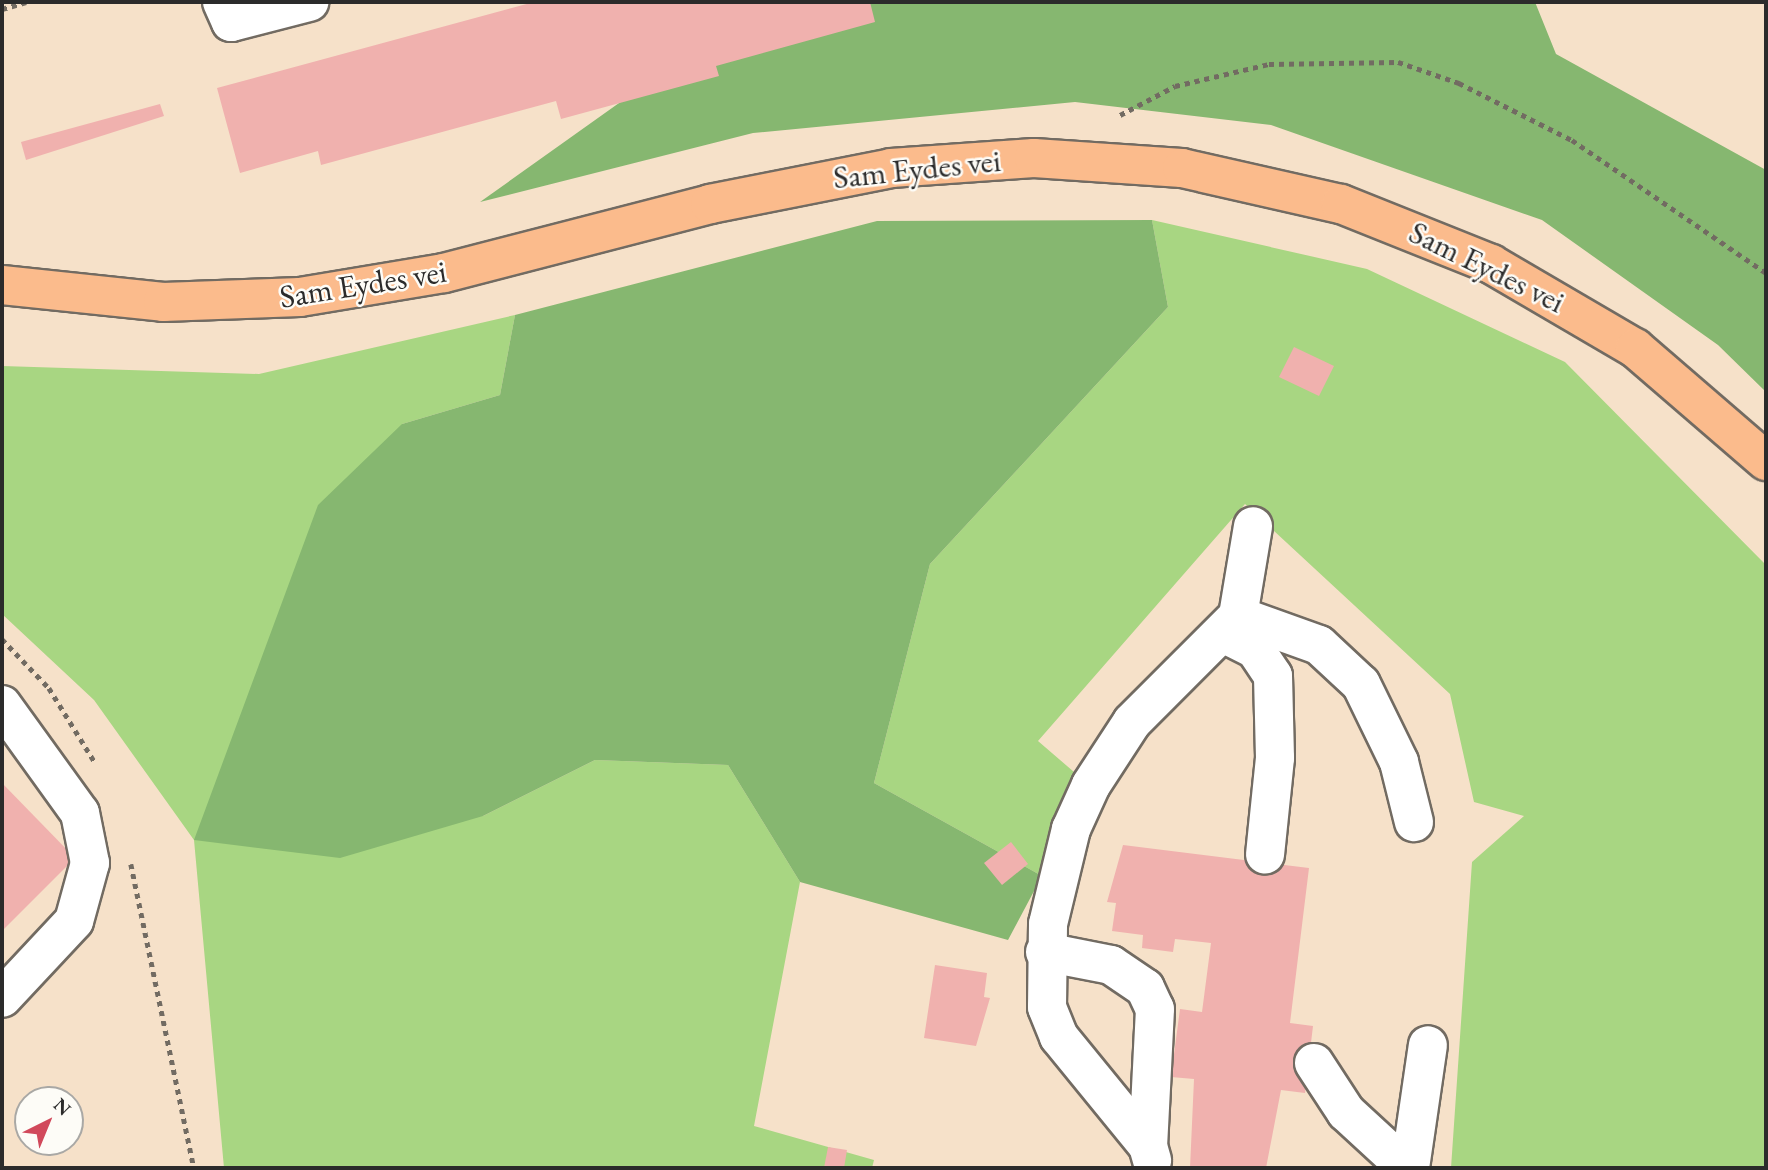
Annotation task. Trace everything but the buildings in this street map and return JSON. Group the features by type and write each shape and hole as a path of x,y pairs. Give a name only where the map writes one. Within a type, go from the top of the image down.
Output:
{"main road":[{"name":"Sam Eydes vei","path":"2,285 163,302 300,297 444,273 710,204 891,168 1034,158 1182,168 1341,204 1491,264 1635,348 1766,461"}],"lane":[{"path":"222,2 231,22 309,2"},
{"path":"1152,1157 1059,1037 1046,1007 1045,952 1054,886 1091,785 1132,722 1231,625 1253,526"},
{"path":"1231,625 1319,645 1361,684 1399,762 1414,822"},
{"path":"1231,625 1255,649 1273,676 1275,758 1265,854"},
{"path":"2,705 80,813 90,863 74,921 2,998"},
{"path":"1045,952 1111,965 1145,988 1155,1009 1152,1157"},
{"path":"1408,1168 1427,1045"},
{"path":"1314,1063 1346,1112 1408,1168"}],"path":[{"path":"2,9 26,2"},
{"path":"1120,116 1175,86 1269,64 1398,62 1460,83 1573,140 1766,273"}],"green space":[{"path":"761,2 1535,2 1556,54 1766,170 1766,392 1718,345 1542,220 1271,125 1075,102 753,133 480,202"},
{"path":"1152,220 1367,269 1565,362 1766,565 1766,1168 1451,1168 1472,862 1524,816 1474,802 1450,694 1245,504 1038,741 1074,772 1042,876 874,783 930,564 1168,307"},
{"path":"1152,220 1168,307 930,564 874,783 1042,876 1008,940 800,882 728,765 595,760 483,816 340,858 194,840 318,505 402,424 500,395 515,315 877,221"},
{"path":"515,315 500,395 402,424 483,816 595,760 728,765 800,882 754,1126 874,1160 872,1168 224,1168 194,840 94,700 2,614 2,366 259,374"}]}
